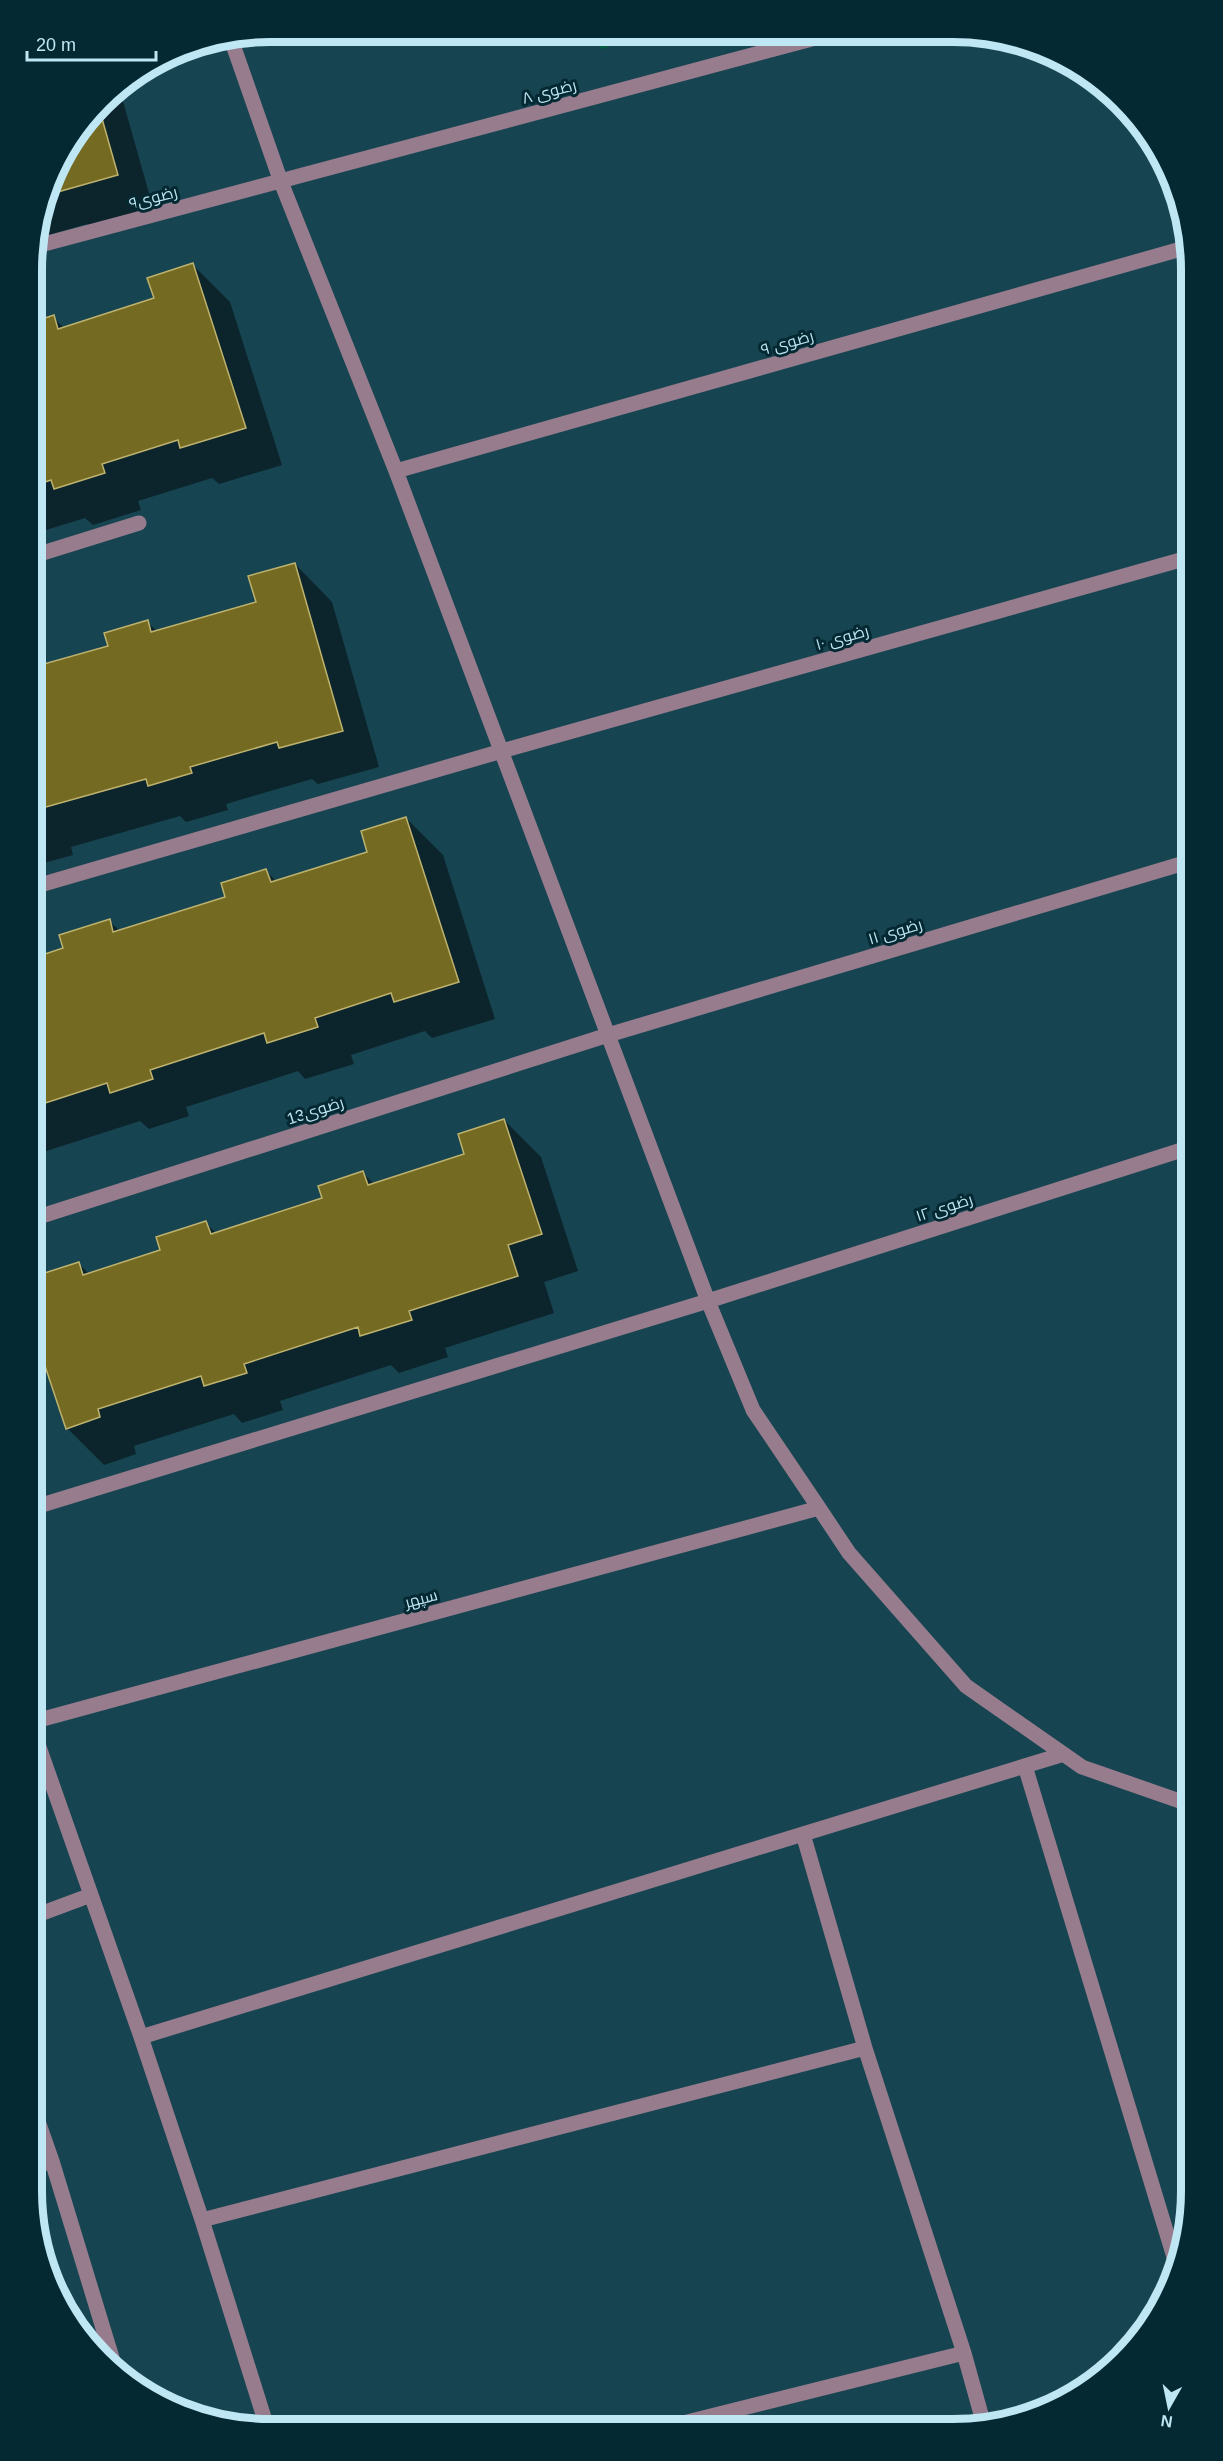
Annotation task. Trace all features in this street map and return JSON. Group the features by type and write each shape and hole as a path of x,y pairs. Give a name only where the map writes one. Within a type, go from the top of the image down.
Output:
{"street":[{"name":"رضوی ۸","path":"281,182 801,42"},
{"path":"233,45 281,182 396,471 708,1301 753,1410 849,1553 966,1686 1082,1767 1181,1802"},
{"name":"رضوی۹","path":"43,244 281,182"},
{"name":"رضوی ۹","path":"396,471 1180,249"},
{"path":"42,553 139,523"},
{"name":"رضوی ۱۰","path":"42,884 502,751 1181,559"},
{"name":"رضوی ۱۱","path":"609,1035 1181,864"},
{"name":"رضوی13","path":"42,1216 609,1035"},
{"name":"رضوی ۱۲","path":"42,1505 708,1301 1181,1150"},
{"name":"سپهر","path":"42,1719 819,1508"},
{"path":"42,1755 141,2037 264,2419"},
{"path":"141,2037 1064,1755"},
{"path":"1025,1767 1172,2252"},
{"path":"803,1834 865,2048 964,2353 982,2417"},
{"path":"42,1913 91,1895"},
{"path":"202,2220 865,2048"},
{"path":"42,2132 111,2354"},
{"path":"42,2164 52,2161"},
{"path":"700,2419 964,2353"}],"green space":[{"path":"598,42 624,42 601,49"}],"building":[{"path":"102,117 118,175 56,193 65,169 80,143"},
{"path":"193,263 246,428 180,448 178,440 102,464 105,473 54,489 51,480 42,483 42,319 54,315 58,329 154,298 147,278"},
{"path":"295,563 343,731 279,748 277,742 190,767 192,773 148,786 146,779 42,808 42,664 108,646 104,633 148,620 151,632 256,602 248,576"},
{"path":"406,817 459,982 394,1002 391,993 315,1018 318,1027 267,1043 264,1033 150,1070 153,1079 110,1093 107,1083 42,1104 42,955 63,948 59,935 110,919 113,932 225,897 221,883 266,869 271,882 367,852 361,831"},
{"path":"504,1119 542,1234 508,1245 518,1276 409,1311 412,1320 360,1336 358,1327 244,1364 247,1373 204,1386 201,1376 98,1409 100,1417 66,1429 42,1357 42,1274 79,1262 83,1275 160,1250 156,1237 206,1221 211,1234 322,1198 318,1186 363,1171 368,1185 464,1154 458,1134"}]}
